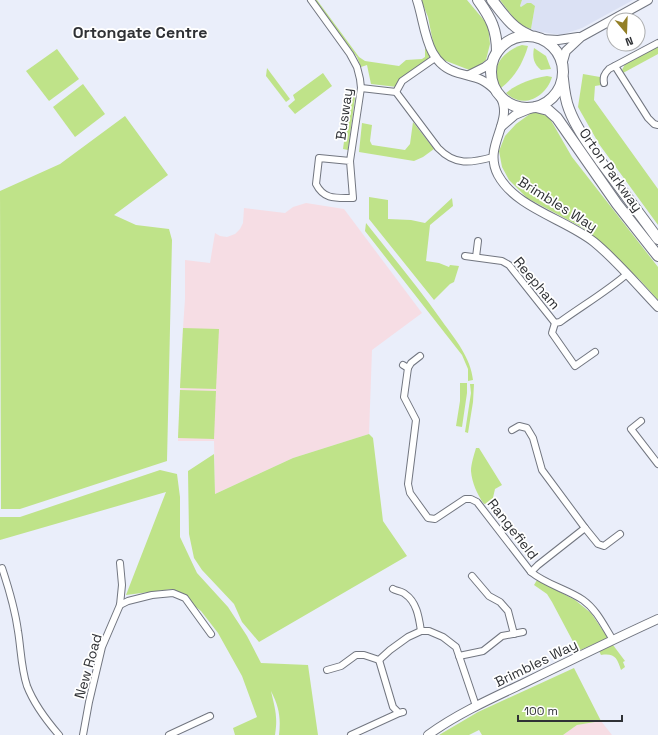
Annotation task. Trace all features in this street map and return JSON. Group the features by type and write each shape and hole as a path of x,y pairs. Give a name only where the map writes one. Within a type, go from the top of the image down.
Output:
{"main road":[{"path":"478,0 491,19 495,30 495,57 491,72 492,82 498,94 505,101 518,107 534,107 547,102 556,93 561,85 563,77 562,65 555,49 549,43 541,39 519,32 492,0"},
{"path":"495,57 503,45 512,40 530,36"},
{"name":"Orton Parkway","path":"563,77 565,97 575,123 626,198 658,239"},
{"name":"Orton Parkway","path":"534,107 548,110 557,118 617,204 658,256"}],"street":[{"name":"Busway","path":"311,0 350,54 356,67 361,88 350,161 353,198 327,196 322,194 316,184 319,158 350,161"},
{"path":"417,0 428,44 435,58 452,71 484,81 498,94"},
{"path":"562,65 566,52 581,37 648,0"},
{"path":"541,39 558,40 581,37"},
{"path":"604,83 603,77 605,73 658,43"},
{"path":"468,75 477,72 495,57"},
{"path":"396,92 402,81 435,58"},
{"path":"615,66 648,118 654,124 658,125"},
{"path":"361,88 396,92 444,154 451,159 464,162 475,162 493,157"},
{"name":"Brimbles Way","path":"498,94 505,108 505,114 494,146 493,157 497,173 502,182 521,199 589,238 627,274 658,307"},
{"path":"500,127 515,115 534,107"},
{"path":"476,257 478,240"},
{"name":"Reepham","path":"465,256 502,261 509,264 555,323"},
{"name":"Reepham","path":"555,323 560,322 595,296 610,288 627,274"},
{"name":"Reepham","path":"555,323 552,333 576,366 595,352"},
{"name":"Rangefield","path":"420,356 405,366 404,397 416,420 408,484 410,493 428,518 435,518 465,499 471,499 477,502 531,572"},
{"path":"641,421 631,429 658,464"},
{"path":"512,430 518,426 527,428 533,438 542,470 598,544 604,546 620,534"},
{"path":"585,528 531,572 541,580 584,600 594,610 613,640"},
{"name":"New Road","path":"83,735 102,647 120,605 122,585 120,563"},
{"path":"2,568 10,592 16,618 21,657 27,685 40,711 59,735"},
{"path":"472,576 489,596 500,602 508,611 514,634"},
{"path":"393,589 405,594 414,605 419,615 421,631"},
{"path":"120,605 128,601 152,595 173,593 185,598 211,634"},
{"name":"Brimbles Way","path":"428,735 440,726 476,706 658,619"},
{"path":"378,660 408,637 421,631 429,631 443,637 456,646 476,706"},
{"path":"459,656 483,651 502,636 523,632"},
{"path":"327,670 341,666 356,656 364,655 378,660"},
{"path":"351,735 401,712 393,707 378,660"},
{"path":"169,735 210,716"}],"shaded area":[{"path":"522,0 633,0 611,12 606,12 606,15 582,28 561,35 531,29 535,6 520,6"},
{"path":"306,203 344,209 422,313 372,350 369,434 293,458 215,494 214,441 178,441 185,299 185,260 210,263 215,233 220,236 227,237 235,234 243,223 244,208 285,213 293,207"},
{"path":"601,721 612,735 563,735 577,725"}],"green space":[{"path":"314,0 317,0 359,57 365,61 399,66 406,60 422,59 425,57 425,48 430,55 427,61 397,87 371,84 367,65 361,67 357,57"},
{"path":"421,0 467,0 488,25 490,44 486,60 472,71 441,59 434,47 428,17"},
{"path":"500,0 522,0 521,7 527,3 531,3 535,6 531,29 519,25"},
{"path":"522,45 528,46 524,58 514,74 501,88 497,81 497,67 509,51"},
{"path":"658,46 658,54 623,73 622,70 625,64"},
{"path":"534,48 546,56 551,69 541,70 533,58"},
{"path":"57,49 79,79 49,101 26,71"},
{"path":"267,68 290,99 286,102 266,76"},
{"path":"323,73 332,86 295,114 288,106 295,100 293,95"},
{"path":"583,74 600,77 601,85 595,86 594,100 658,189 658,225 599,144 578,107"},
{"path":"547,76 552,77 549,84 545,90 533,99 526,101 520,100 513,98 506,93 525,82"},
{"path":"83,84 105,114 75,137 53,107"},
{"path":"351,88 356,90 348,150 343,149"},
{"path":"534,111 549,117 572,157 658,267 658,300 639,279 583,228 527,198 509,180 502,167 499,151 505,136 516,124"},
{"path":"125,116 168,175 114,215 136,225 169,229 172,240 167,461 20,509 1,509 0,191 60,164"},
{"path":"413,122 434,149 423,157 414,161 359,152 362,123 372,125 370,141 372,145 405,150 410,144"},
{"path":"369,197 388,200 388,219 411,220 425,223 452,198 453,206 430,225 426,261 439,263 449,267 450,265 459,266 454,282 434,300 369,219"},
{"path":"366,223 424,296 457,342 466,356 472,372 473,380 468,381 468,369 462,355 365,231"},
{"path":"183,328 219,329 216,389 180,388"},
{"path":"460,383 467,383 462,427 456,426 460,401"},
{"path":"470,384 474,384 468,433 465,432 471,393"},
{"path":"180,390 216,391 214,439 178,438"},
{"path":"369,434 373,438 383,521 407,556 259,642 242,622 234,604 202,570 194,558 189,534 188,471 214,454 215,494 293,458"},
{"path":"476,448 479,448 502,485 495,489 492,502 484,504 472,480 471,471"},
{"path":"160,470 177,474 180,497 180,537 197,573 228,607 247,636 261,663 308,665 318,735 279,735 279,712 271,691 276,717 275,735 235,735 233,728 257,717 242,676 218,633 201,611 173,589 126,595 166,492 0,540 0,517 20,517"},
{"path":"537,580 575,600 591,613 608,638 578,651 547,594 534,585"},
{"path":"613,645 625,661 623,662 625,667 621,670 615,657 601,655 599,651"},
{"path":"574,668 601,721 577,725 563,735 482,735 479,730 469,735 439,735 478,712"}],"district":[{"name":"Ortongate Centre","path":"140,32"}]}
